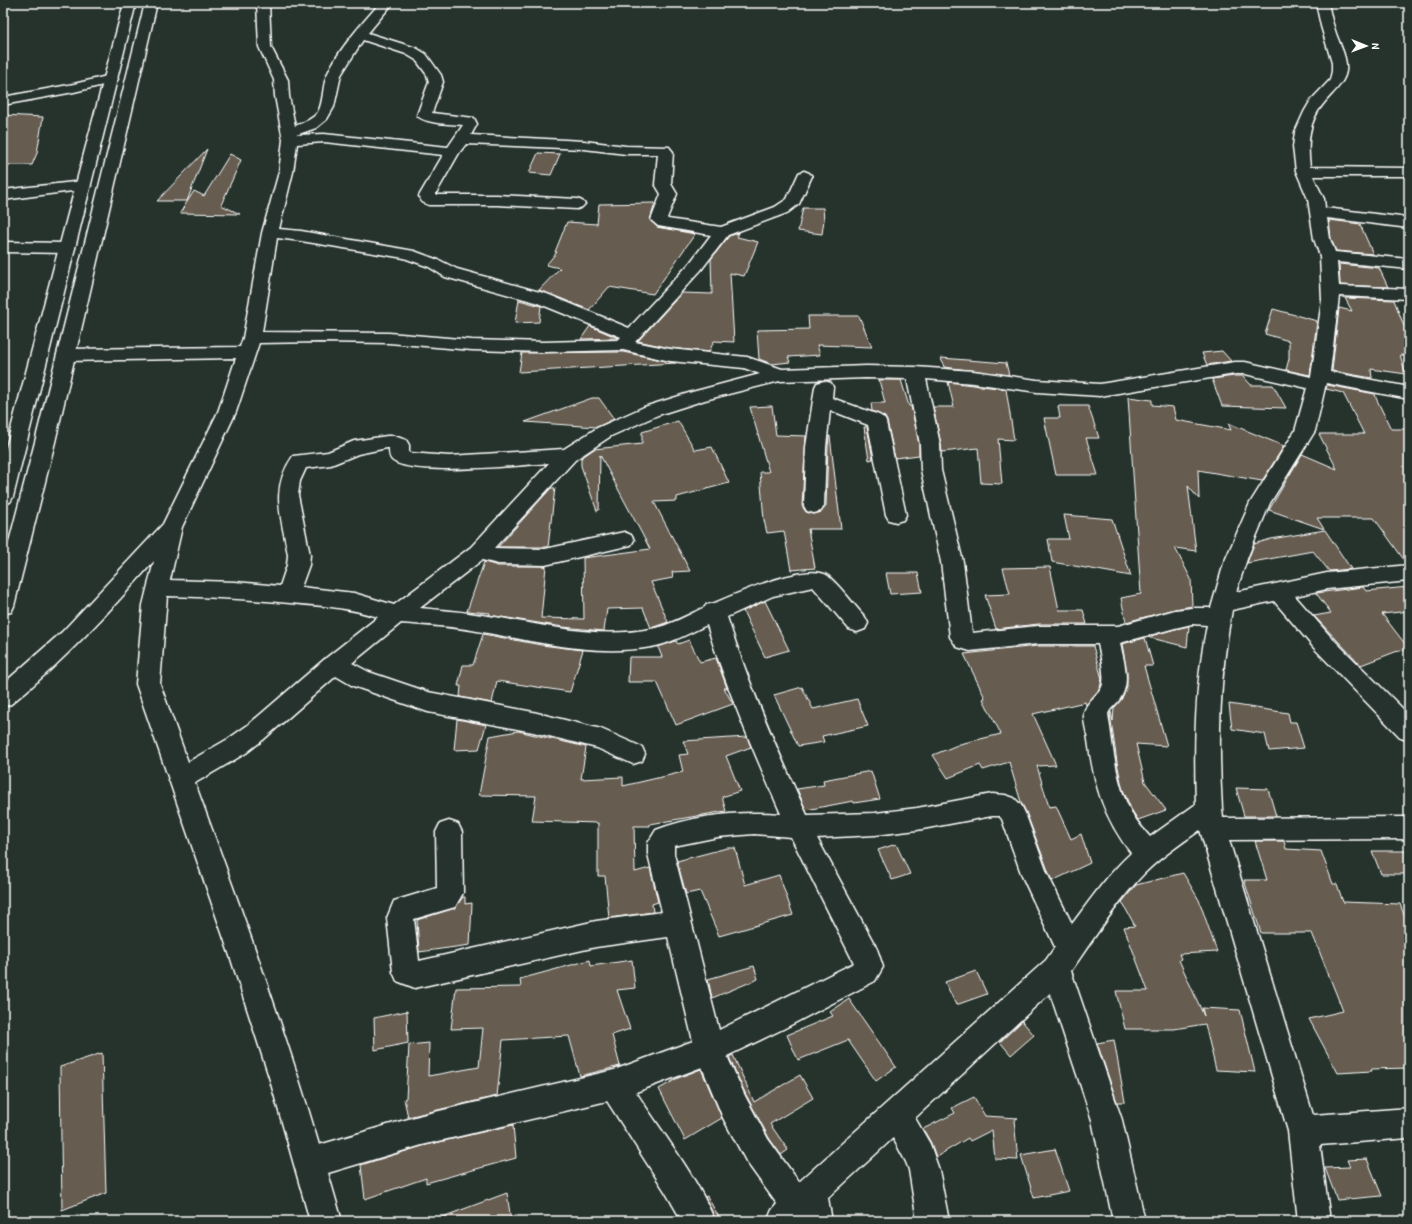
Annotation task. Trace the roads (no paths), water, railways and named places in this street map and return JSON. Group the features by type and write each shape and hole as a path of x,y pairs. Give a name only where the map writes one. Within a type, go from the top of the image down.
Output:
{"street":[{"path":"3,497 130,3"},
{"path":"3,606 45,442 151,3"},
{"path":"263,3 265,47 281,80 282,96 290,136 286,172 270,233 250,345 228,412 172,527 154,605 148,684 182,778 285,1080 326,1221"},
{"path":"290,136 308,126 323,115 327,107 334,76 353,45 387,3"},
{"path":"1314,1221 1303,1131 1211,819 1207,728 1211,670 1222,610 1232,570 1255,512 1298,445 1311,414 1331,300 1328,256 1322,239 1319,212 1314,193 1303,171 1300,147 1306,122 1316,102 1336,81 1339,71 1339,63 1327,26 1322,3"},
{"path":"361,35 411,50 421,58 434,75 436,82 424,115 433,118 469,121 470,124 452,152 427,196 427,199 433,201 537,201 577,204"},
{"path":"3,100 74,88 111,79"},
{"path":"290,136 324,138 452,152"},
{"path":"462,138 563,144 626,150 664,150 666,152 663,184 669,194 659,220 664,223 722,232 781,210 794,201 804,176"},
{"path":"1303,171 1409,172"},
{"path":"3,194 84,186"},
{"path":"1319,212 1409,223"},
{"path":"66,355 250,345 320,336 389,338 472,345 543,347 628,340 695,267 722,232"},
{"path":"270,233 301,236 408,254 434,264 451,273 541,298 628,340 670,355 747,363 780,375"},
{"path":"3,247 67,248"},
{"path":"1328,256 1409,264"},
{"path":"1330,291 1409,294"},
{"path":"182,778 237,746 256,732 334,664 478,552 568,455 604,432 651,411 699,396 780,375 866,372 915,373 973,377 1038,386 1100,390 1235,368 1246,368 1318,380 1409,392"},
{"path":"915,373 930,444 931,470 952,562 961,637 965,641 970,642 1038,635 1118,635 1175,619 1222,610 1278,592 1327,581 1409,573"},
{"path":"814,506 816,447 823,401 825,374"},
{"path":"823,401 877,422 896,515"},
{"path":"15,449 45,442"},
{"path":"288,594 298,565 299,555 288,494 289,486 296,466 300,461 331,458 354,448 394,442 399,445 399,456 407,459 450,463 568,455"},
{"path":"3,697 23,681 88,621 172,527"},
{"path":"478,552 498,556 545,557 624,540"},
{"path":"157,588 235,590 354,601 397,614 475,622 553,637 613,642 652,638 670,632 714,611 769,589 815,579 820,581 856,623"},
{"path":"1278,592 1322,642 1409,730"},
{"path":"309,1164 346,1151 425,1128 614,1085 654,1072 709,1050 772,1020 865,972 869,967 867,958 799,827 764,747 730,659 714,611"},
{"path":"1108,636 1115,682 1112,692 1098,706 1096,714 1108,785 1116,809 1147,854"},
{"path":"334,664 361,679 428,702 533,722 601,739 633,754"},
{"path":"1130,1221 1107,1120 1063,958 1012,813 1005,806 992,805 917,819 875,824 799,827 754,823 718,826 677,834 666,838 661,843 661,854 677,923 709,1050 734,1107 757,1150 802,1210 896,1114 1063,958 1110,894 1129,871 1147,854 1211,819 1397,829 1409,828"},
{"path":"449,832 450,892 446,898 403,910 400,918 407,972 415,975 596,934 677,923"},
{"path":"614,1085 677,1182 699,1221"},
{"path":"896,1114 922,1162 933,1221"},
{"path":"1303,1131 1409,1123"}]}
